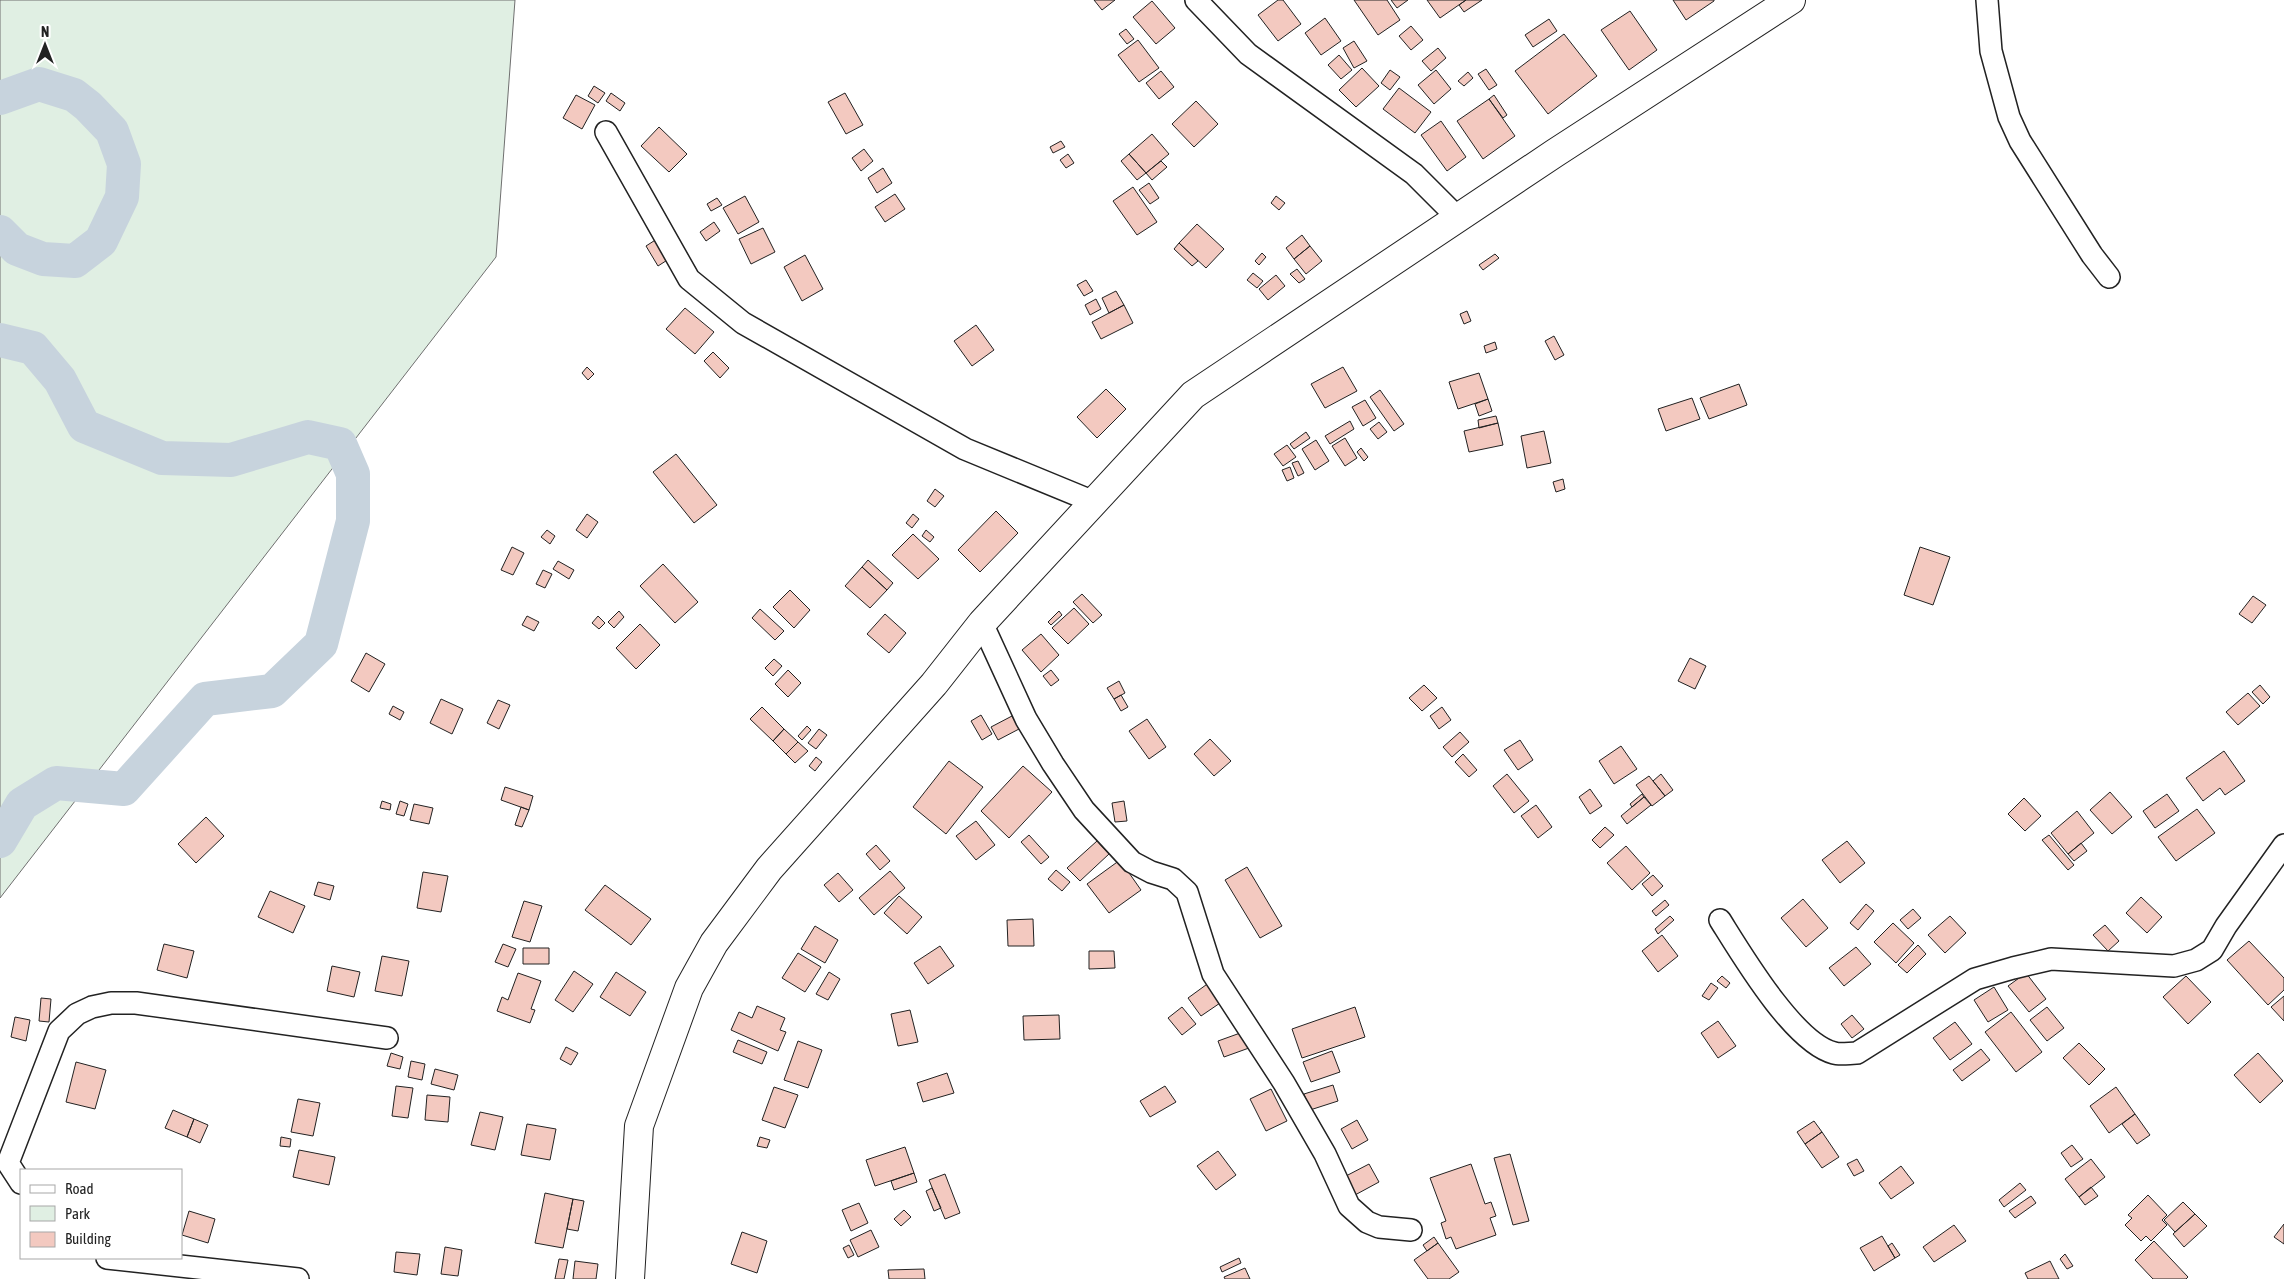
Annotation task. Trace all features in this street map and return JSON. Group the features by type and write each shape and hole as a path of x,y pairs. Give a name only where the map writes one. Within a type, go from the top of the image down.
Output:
{"main road":[{"path":"630,1279 639,1126 689,988 714,943 769,869 934,684 982,623 1193,395 1456,218 1791,0"}],"street":[{"path":"1196,0 1248,54 1414,174 1456,218"},
{"path":"1987,0 1991,51 2009,117 2016,133 2092,255 2109,277"},
{"path":"606,132 689,279 743,324 965,449 1094,502"},
{"path":"982,623 1026,719 1084,810 1132,862 1151,872 1173,879 1187,892 1214,974 1284,1083 1324,1154 1349,1206 1368,1222 1379,1227 1411,1230"},
{"path":"1720,920 1774,1002 1817,1046 1835,1054 1857,1052 1975,979 2013,968 2050,959 2174,966 2196,960 2212,950 2226,926 2284,845"},
{"path":"20,1181 8,1163 59,1031 77,1014 92,1007 111,1002 136,1002 387,1038"},
{"path":"116,1259 298,1279"}],"green space":[{"path":"0,0 515,0 496,257 0,898"}],"building":[{"path":"1094,0 1115,0 1102,10"},
{"path":"1278,0 1283,0 1301,24 1278,41 1258,15"},
{"path":"1354,0 1387,0 1400,20 1378,35"},
{"path":"1391,0 1408,0 1397,8"},
{"path":"1427,0 1466,0 1440,18"},
{"path":"1466,0 1482,0 1464,12 1459,5"},
{"path":"1673,0 1714,0 1714,1 1686,20"},
{"path":"1152,1 1175,28 1156,44 1133,17"},
{"path":"1630,11 1657,50 1629,70 1601,30"},
{"path":"1325,18 1341,41 1321,55 1305,33"},
{"path":"1549,19 1557,31 1533,47 1525,35"},
{"path":"1411,26 1423,40 1411,50 1399,36"},
{"path":"1126,29 1134,39 1127,44 1119,34"},
{"path":"1564,34 1597,76 1548,114 1515,71"},
{"path":"1138,40 1159,68 1139,82 1118,55"},
{"path":"1354,41 1367,61 1354,68 1343,48"},
{"path":"1438,48 1446,58 1431,71 1422,61"},
{"path":"1339,55 1352,70 1341,79 1328,65"},
{"path":"1362,68 1379,86 1356,107 1339,90"},
{"path":"1486,69 1497,85 1489,90 1478,74"},
{"path":"1390,70 1400,77 1390,90 1381,83"},
{"path":"1436,70 1451,89 1434,104 1418,85"},
{"path":"1161,71 1174,87 1159,99 1146,83"},
{"path":"1468,72 1473,78 1464,86 1458,81"},
{"path":"594,86 605,93 598,103 588,96"},
{"path":"1399,88 1431,112 1415,133 1383,109"},
{"path":"611,93 625,103 620,111 606,101"},
{"path":"845,93 863,125 846,134 828,102"},
{"path":"576,95 595,105 582,129 563,118"},
{"path":"1494,95 1507,115 1503,118 1489,99"},
{"path":"1489,99 1515,136 1483,159 1457,121"},
{"path":"1196,101 1218,124 1194,147 1172,124"},
{"path":"1441,121 1466,157 1447,171 1421,135"},
{"path":"659,127 687,154 669,172 641,146"},
{"path":"1152,134 1169,154 1146,173 1129,154"},
{"path":"1061,141 1065,147 1053,153 1050,147"},
{"path":"864,149 873,161 861,171 852,158"},
{"path":"1068,154 1074,163 1066,168 1060,160"},
{"path":"1129,154 1146,173 1137,180 1121,161"},
{"path":"1161,161 1167,167 1152,180 1146,173"},
{"path":"883,168 892,183 877,193 868,178"},
{"path":"1149,183 1159,198 1150,204 1139,190"},
{"path":"1133,187 1157,222 1137,235 1113,201"},
{"path":"895,194 905,209 885,222 875,207"},
{"path":"745,196 759,222 738,234 723,208"},
{"path":"1276,196 1285,203 1279,210 1271,203"},
{"path":"717,198 722,205 711,211 707,204"},
{"path":"714,222 720,231 706,241 700,232"},
{"path":"1197,224 1224,249 1206,268 1179,243"},
{"path":"763,228 775,252 751,264 739,239"},
{"path":"1302,235 1310,246 1294,259 1286,248"},
{"path":"660,237 672,257 658,266 646,246"},
{"path":"1179,243 1198,261 1192,266 1174,249"},
{"path":"1310,246 1322,261 1306,274 1294,259"},
{"path":"1262,253 1266,257 1259,265 1255,261"},
{"path":"1495,254 1499,258 1483,270 1479,265"},
{"path":"805,255 823,289 802,301 784,267"},
{"path":"1297,269 1305,279 1299,283 1290,274"},
{"path":"1253,273 1263,281 1257,288 1247,280"},
{"path":"1276,275 1285,286 1268,300 1259,289"},
{"path":"1086,280 1093,291 1084,296 1077,285"},
{"path":"1116,291 1124,305 1109,313 1102,298"},
{"path":"1096,299 1101,309 1090,315 1085,305"},
{"path":"1124,305 1133,323 1101,339 1092,322"},
{"path":"685,308 714,332 695,354 666,329"},
{"path":"1467,311 1471,321 1464,324 1460,314"},
{"path":"976,325 994,350 972,366 954,341"},
{"path":"1554,336 1564,355 1555,360 1545,341"},
{"path":"1495,342 1497,349 1486,353 1484,346"},
{"path":"713,352 729,368 720,378 704,361"},
{"path":"587,367 594,374 588,380 582,373"},
{"path":"1343,367 1357,391 1325,408 1311,384"},
{"path":"1479,373 1488,399 1458,409 1449,382"},
{"path":"1739,384 1747,405 1709,419 1700,398"},
{"path":"1106,389 1126,409 1097,438 1077,417"},
{"path":"1380,390 1404,424 1394,431 1370,397"},
{"path":"1692,398 1700,419 1666,431 1658,409"},
{"path":"1488,399 1492,411 1479,416 1475,404"},
{"path":"1365,400 1376,418 1363,426 1352,407"},
{"path":"1496,416 1498,423 1479,428 1478,420"},
{"path":"1350,421 1354,429 1330,444 1325,436"},
{"path":"1379,422 1387,432 1378,439 1370,429"},
{"path":"1498,423 1503,445 1469,452 1464,431"},
{"path":"1544,431 1551,463 1527,468 1521,436"},
{"path":"1306,432 1310,438 1294,449 1290,444"},
{"path":"1345,438 1357,458 1345,466 1332,446"},
{"path":"1316,440 1329,461 1315,470 1302,449"},
{"path":"1287,445 1296,457 1283,466 1274,454"},
{"path":"1361,448 1368,457 1364,461 1357,452"},
{"path":"676,454 717,505 694,523 653,472"},
{"path":"1298,461 1304,473 1298,476 1292,463"},
{"path":"1290,467 1294,478 1287,481 1282,470"},
{"path":"1563,479 1565,489 1556,492 1553,482"},
{"path":"935,489 944,496 935,507 927,501"},
{"path":"996,511 1018,533 980,572 958,550"},
{"path":"587,514 598,522 587,538 576,530"},
{"path":"913,514 919,519 912,528 906,523"},
{"path":"547,530 555,536 550,544 541,537"},
{"path":"926,530 934,537 930,542 922,536"},
{"path":"913,534 939,559 918,579 892,555"},
{"path":"512,547 524,553 513,575 501,570"},
{"path":"1920,547 1950,557 1933,605 1904,595"},
{"path":"868,560 893,583 887,590 862,567"},
{"path":"558,561 574,570 569,579 553,569"},
{"path":"663,564 698,602 675,623 640,586"},
{"path":"862,567 887,590 870,608 845,586"},
{"path":"543,570 552,574 545,588 536,584"},
{"path":"790,590 810,610 794,628 773,607"},
{"path":"1082,594 1102,615 1093,623 1073,602"},
{"path":"2253,596 2266,605 2252,623 2239,614"},
{"path":"1074,608 1089,624 1068,644 1052,628"},
{"path":"760,609 784,631 775,640 752,618"},
{"path":"619,611 624,617 614,628 608,622"},
{"path":"1059,611 1062,615 1051,625 1048,622"},
{"path":"885,614 906,633 889,653 867,634"},
{"path":"527,616 539,622 534,631 522,625"},
{"path":"598,616 605,623 599,629 592,623"},
{"path":"640,624 660,645 636,669 616,648"},
{"path":"1041,634 1059,655 1041,672 1022,650"},
{"path":"366,653 385,664 369,692 351,681"},
{"path":"1690,658 1706,666 1695,689 1678,681"},
{"path":"774,659 782,666 773,676 765,668"},
{"path":"788,670 801,683 788,697 775,684"},
{"path":"1051,670 1059,680 1051,686 1043,676"},
{"path":"1119,681 1125,693 1114,699 1107,688"},
{"path":"1424,685 1437,698 1422,711 1409,698"},
{"path":"2260,685 2270,697 2263,704 2252,692"},
{"path":"2248,693 2260,706 2238,725 2226,712"},
{"path":"1121,695 1128,707 1121,711 1114,699"},
{"path":"441,699 463,709 452,734 430,723"},
{"path":"498,700 510,705 499,729 487,723"},
{"path":"393,706 404,712 400,720 389,714"},
{"path":"762,707 784,729 773,741 750,719"},
{"path":"1442,707 1451,720 1439,729 1430,716"},
{"path":"981,715 992,734 982,740 971,721"},
{"path":"1012,716 1019,729 998,740 991,727"},
{"path":"1147,719 1166,747 1149,759 1129,731"},
{"path":"807,726 811,730 802,740 798,736"},
{"path":"784,729 798,742 786,754 773,741"},
{"path":"819,729 827,735 816,749 808,743"},
{"path":"1460,732 1469,742 1452,757 1443,747"},
{"path":"1210,739 1231,761 1214,776 1194,754"},
{"path":"1520,740 1533,760 1518,770 1504,750"},
{"path":"798,742 808,751 795,763 786,754"},
{"path":"1621,746 1637,769 1614,784 1599,761"},
{"path":"2224,751 2245,781 2225,795 2220,788 2203,801 2186,778"},
{"path":"1463,754 1477,770 1469,777 1455,762"},
{"path":"816,757 822,762 815,771 809,766"},
{"path":"949,761 983,787 946,834 913,807"},
{"path":"1023,766 1052,792 1009,838 981,811"},
{"path":"1507,774 1529,801 1514,813 1493,786"},
{"path":"1661,774 1673,790 1665,796 1653,781"},
{"path":"1649,776 1665,796 1652,806 1636,785"},
{"path":"505,787 533,796 529,810 501,800"},
{"path":"1590,789 1602,806 1590,814 1579,797"},
{"path":"2110,792 2132,817 2112,834 2090,810"},
{"path":"1642,794 1644,797 1632,807 1630,804"},
{"path":"2167,794 2179,811 2155,828 2143,811"},
{"path":"1644,797 1651,805 1627,824 1621,816"},
{"path":"2024,798 2041,816 2025,831 2008,814"},
{"path":"382,801 391,804 390,810 380,808"},
{"path":"400,801 408,804 404,816 396,814"},
{"path":"1124,801 1127,821 1115,822 1112,803"},
{"path":"414,804 433,808 429,824 410,820"},
{"path":"1536,805 1552,827 1538,838 1521,816"},
{"path":"521,807 529,810 522,827 515,825"},
{"path":"2197,809 2215,833 2176,861 2158,837"},
{"path":"2077,811 2094,833 2068,854 2051,833"},
{"path":"206,817 224,836 196,863 178,844"},
{"path":"976,821 995,845 976,860 956,836"},
{"path":"1605,827 1614,835 1600,848 1592,840"},
{"path":"1029,835 1049,857 1041,864 1021,842"},
{"path":"2049,835 2074,865 2068,870 2042,840"},
{"path":"1097,841 1109,854 1080,881 1067,868"},
{"path":"1847,841 1865,863 1840,883 1822,860"},
{"path":"2081,843 2087,851 2074,861 2068,854"},
{"path":"876,845 890,861 880,870 866,854"},
{"path":"1626,846 1650,873 1632,890 1607,863"},
{"path":"1120,860 1141,890 1109,913 1087,884"},
{"path":"1247,867 1282,926 1260,938 1225,880"},
{"path":"1056,870 1070,882 1062,891 1048,879"},
{"path":"890,871 905,888 874,915 859,898"},
{"path":"423,872 448,876 441,912 417,908"},
{"path":"838,873 853,890 839,902 824,885"},
{"path":"1653,875 1663,886 1652,896 1642,884"},
{"path":"318,882 334,886 330,900 314,895"},
{"path":"605,885 651,919 631,945 585,910"},
{"path":"270,891 305,906 293,933 258,917"},
{"path":"899,896 922,917 907,934 884,913"},
{"path":"2141,897 2162,917 2147,933 2126,913"},
{"path":"1803,899 1828,928 1806,947 1781,918"},
{"path":"1665,900 1669,905 1656,916 1652,911"},
{"path":"524,901 542,906 530,942 512,937"},
{"path":"1866,904 1874,911 1858,930 1850,923"},
{"path":"1913,909 1921,918 1908,929 1900,920"},
{"path":"1670,916 1674,920 1658,934 1655,929"},
{"path":"1950,916 1966,933 1945,953 1928,935"},
{"path":"1033,919 1034,946 1008,946 1007,920"},
{"path":"1893,923 1914,943 1896,963 1874,942"},
{"path":"2105,925 2119,941 2108,951 2093,935"},
{"path":"815,926 838,940 825,963 801,949"},
{"path":"1662,935 1678,956 1658,972 1642,951"},
{"path":"2249,941 2284,978 2284,990 2268,1005 2227,960"},
{"path":"164,944 194,951 187,978 157,970"},
{"path":"503,944 516,949 508,967 495,962"},
{"path":"1918,945 1926,954 1907,973 1898,965"},
{"path":"940,946 954,966 928,984 914,963"},
{"path":"1856,947 1871,964 1844,986 1829,968"},
{"path":"523,948 549,948 549,964 523,964"},
{"path":"1089,951 1114,951 1115,968 1089,969"},
{"path":"798,953 821,967 805,992 782,978"},
{"path":"382,956 409,961 402,996 375,991"},
{"path":"332,966 360,972 354,997 327,991"},
{"path":"574,971 593,984 573,1012 555,1000"},
{"path":"616,972 646,992 630,1016 600,997"},
{"path":"829,972 840,979 828,1000 816,994"},
{"path":"518,973 541,981 531,1009 535,1010 530,1023 497,1011 502,997 508,1000"},
{"path":"2026,973 2046,999 2029,1012 2008,986"},
{"path":"1722,976 1730,983 1726,988 1717,981"},
{"path":"2186,976 2211,1002 2188,1024 2163,997"},
{"path":"1210,982 1223,1001 1201,1016 1188,998"},
{"path":"1711,983 1718,988 1709,1000 1702,996"},
{"path":"1994,987 2008,1010 1988,1022 1974,1000"},
{"path":"2284,996 2284,1021 2271,1007"},
{"path":"41,998 51,999 49,1022 39,1021"},
{"path":"757,1006 785,1018 780,1030 786,1032 778,1051 731,1030 739,1012 752,1018"},
{"path":"1182,1007 1196,1024 1182,1035 1168,1018"},
{"path":"1355,1007 1365,1037 1302,1058 1292,1029"},
{"path":"2047,1007 2064,1028 2047,1041 2030,1020"},
{"path":"910,1010 918,1042 898,1046 891,1014"},
{"path":"2011,1012 2042,1052 2016,1072 1985,1032"},
{"path":"1059,1015 1060,1039 1024,1040 1023,1016"},
{"path":"1852,1015 1864,1029 1852,1038 1841,1024"},
{"path":"15,1017 30,1020 26,1041 11,1037"},
{"path":"1718,1021 1736,1046 1718,1058 1701,1033"},
{"path":"1955,1022 1972,1044 1950,1060 1933,1038"},
{"path":"1243,1032 1249,1048 1224,1057 1218,1041"},
{"path":"738,1040 767,1052 762,1064 733,1052"},
{"path":"798,1041 822,1050 808,1088 784,1080"},
{"path":"2079,1043 2105,1069 2089,1085 2063,1058"},
{"path":"566,1047 578,1053 571,1065 560,1059"},
{"path":"1981,1049 1990,1060 1962,1081 1953,1070"},
{"path":"1332,1051 1340,1072 1311,1082 1303,1062"},
{"path":"391,1053 403,1057 400,1069 387,1066"},
{"path":"2258,1053 2283,1081 2260,1103 2234,1075"},
{"path":"411,1061 425,1064 422,1080 408,1077"},
{"path":"76,1062 106,1070 95,1109 66,1102"},
{"path":"435,1069 458,1075 454,1090 431,1084"},
{"path":"947,1073 954,1093 923,1102 917,1083"},
{"path":"1333,1085 1338,1101 1310,1110 1304,1094"},
{"path":"396,1086 413,1088 408,1118 392,1116"},
{"path":"1165,1086 1176,1102 1150,1117 1140,1101"},
{"path":"774,1087 798,1095 785,1128 762,1120"},
{"path":"2116,1087 2135,1114 2109,1133 2090,1106"},
{"path":"1271,1089 1287,1121 1266,1131 1250,1099"},
{"path":"427,1095 450,1097 448,1122 425,1120"},
{"path":"298,1099 320,1103 313,1136 291,1132"},
{"path":"173,1110 194,1119 187,1137 165,1128"},
{"path":"480,1112 503,1117 495,1150 471,1145"},
{"path":"2135,1114 2150,1135 2137,1144 2122,1124"},
{"path":"194,1119 208,1125 200,1143 187,1137"},
{"path":"1357,1120 1368,1140 1352,1149 1341,1129"},
{"path":"1814,1121 1822,1132 1805,1144 1797,1132"},
{"path":"527,1124 556,1129 550,1160 521,1155"},
{"path":"1822,1132 1839,1157 1822,1168 1805,1144"},
{"path":"281,1137 291,1139 290,1147 280,1146"},
{"path":"760,1137 770,1140 767,1148 757,1146"},
{"path":"2072,1145 2083,1159 2071,1167 2061,1153"},
{"path":"905,1147 914,1173 875,1186 866,1160"},
{"path":"299,1150 335,1157 329,1185 293,1177"},
{"path":"1218,1151 1236,1175 1216,1190 1197,1166"},
{"path":"1510,1154 1529,1221 1513,1225 1494,1158"},
{"path":"1857,1159 1864,1171 1854,1176 1847,1164"},
{"path":"2091,1159 2105,1177 2079,1197 2065,1179"},
{"path":"1369,1164 1379,1182 1355,1195 1346,1176"},
{"path":"1471,1164 1485,1204 1491,1202 1496,1216 1490,1218 1496,1235 1456,1249 1451,1237 1446,1239 1441,1223 1446,1221 1430,1178"},
{"path":"1901,1166 1914,1183 1891,1199 1879,1183"},
{"path":"914,1173 917,1182 894,1190 891,1181"},
{"path":"945,1174 960,1213 945,1219 929,1180"},
{"path":"2020,1183 2026,1190 2004,1207 1999,1200"},
{"path":"2091,1187 2098,1196 2085,1205 2079,1197"},
{"path":"932,1188 941,1208 934,1211 926,1191"},
{"path":"545,1193 573,1199 563,1248 535,1243"},
{"path":"2148,1195 2167,1215 2162,1220 2167,1225 2151,1241 2146,1236 2141,1241 2125,1225 2132,1218 2128,1215"},
{"path":"2031,1196 2036,1203 2015,1218 2009,1211"},
{"path":"573,1199 584,1201 578,1231 567,1229"},
{"path":"2183,1202 2195,1214 2175,1232 2164,1220"},
{"path":"859,1203 868,1223 851,1231 842,1210"},
{"path":"904,1210 911,1217 901,1226 894,1219"},
{"path":"189,1211 215,1219 208,1243 182,1235"},
{"path":"2195,1214 2207,1226 2184,1247 2173,1234"},
{"path":"2284,1224 2284,1244 2274,1237"},
{"path":"1954,1225 1966,1241 1934,1262 1923,1247"},
{"path":"871,1230 879,1247 858,1257 850,1240"},
{"path":"742,1232 767,1241 757,1273 731,1264"},
{"path":"1882,1236 1895,1258 1874,1271 1860,1248"},
{"path":"1434,1237 1438,1243 1427,1251 1423,1245"},
{"path":"2154,1241 2188,1277 2186,1279 2153,1279 2135,1260"},
{"path":"1438,1243 1459,1272 1449,1279 1428,1279 1414,1260"},
{"path":"1892,1243 1900,1255 1895,1258 1888,1246"},
{"path":"849,1245 854,1255 848,1258 843,1248"},
{"path":"445,1247 462,1250 458,1276 441,1274"},
{"path":"396,1252 420,1254 417,1275 394,1272"},
{"path":"2065,1254 2073,1266 2067,1269 2060,1259"},
{"path":"1239,1258 1241,1263 1222,1272 1220,1267"},
{"path":"559,1259 568,1260 564,1279 555,1279"},
{"path":"575,1261 598,1264 596,1279 573,1279"},
{"path":"2050,1261 2059,1279 2028,1279 2025,1273"},
{"path":"1245,1268 1250,1279 1225,1279 1224,1277"},
{"path":"924,1269 925,1279 889,1279 888,1270"}],"waterway":[{"path":"0,98 39,84 74,95 88,106 112,131 124,164 122,197 101,241 75,261 43,259 17,249 0,232"},
{"path":"0,340 33,348 60,380 84,426 162,458 231,460 308,437 340,444 353,474 353,521 321,644 272,691 205,699 124,789 56,783 22,804 0,841"}]}
